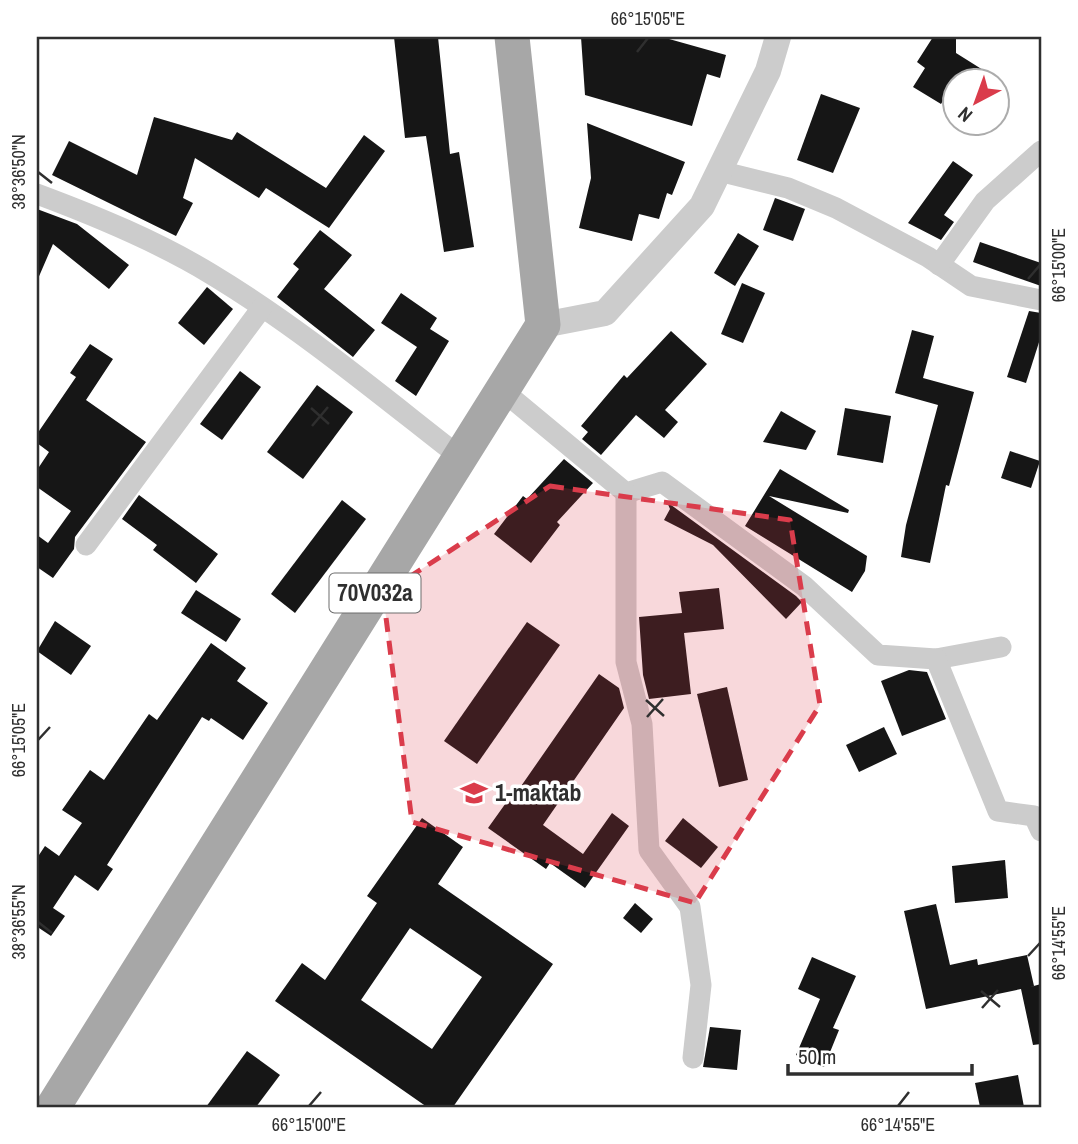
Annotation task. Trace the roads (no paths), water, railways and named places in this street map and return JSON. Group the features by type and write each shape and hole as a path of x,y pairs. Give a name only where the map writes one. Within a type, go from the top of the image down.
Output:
{"main road":[{"path":"512,37 543,325"},
{"name":"70V032a","path":"53,1107 543,325"}],"street":[{"path":"543,325 605,313 702,206 768,71 778,37"},
{"path":"939,265 985,201 1041,151"},
{"path":"719,171 788,188 836,208 939,265 971,286 1041,300"},
{"path":"37,194 96,216 211,273 348,370 460,457"},
{"path":"86,545 261,309"},
{"path":"502,390 626,493"},
{"path":"626,493 662,482 804,586 878,655 936,659 1002,647"},
{"path":"626,493 626,662 642,724 649,850 690,907 701,985 693,1058"},
{"path":"936,659 998,811 1034,816 1041,831"}],"place":[{"name":"1-maktab","path":"474,793"}]}
